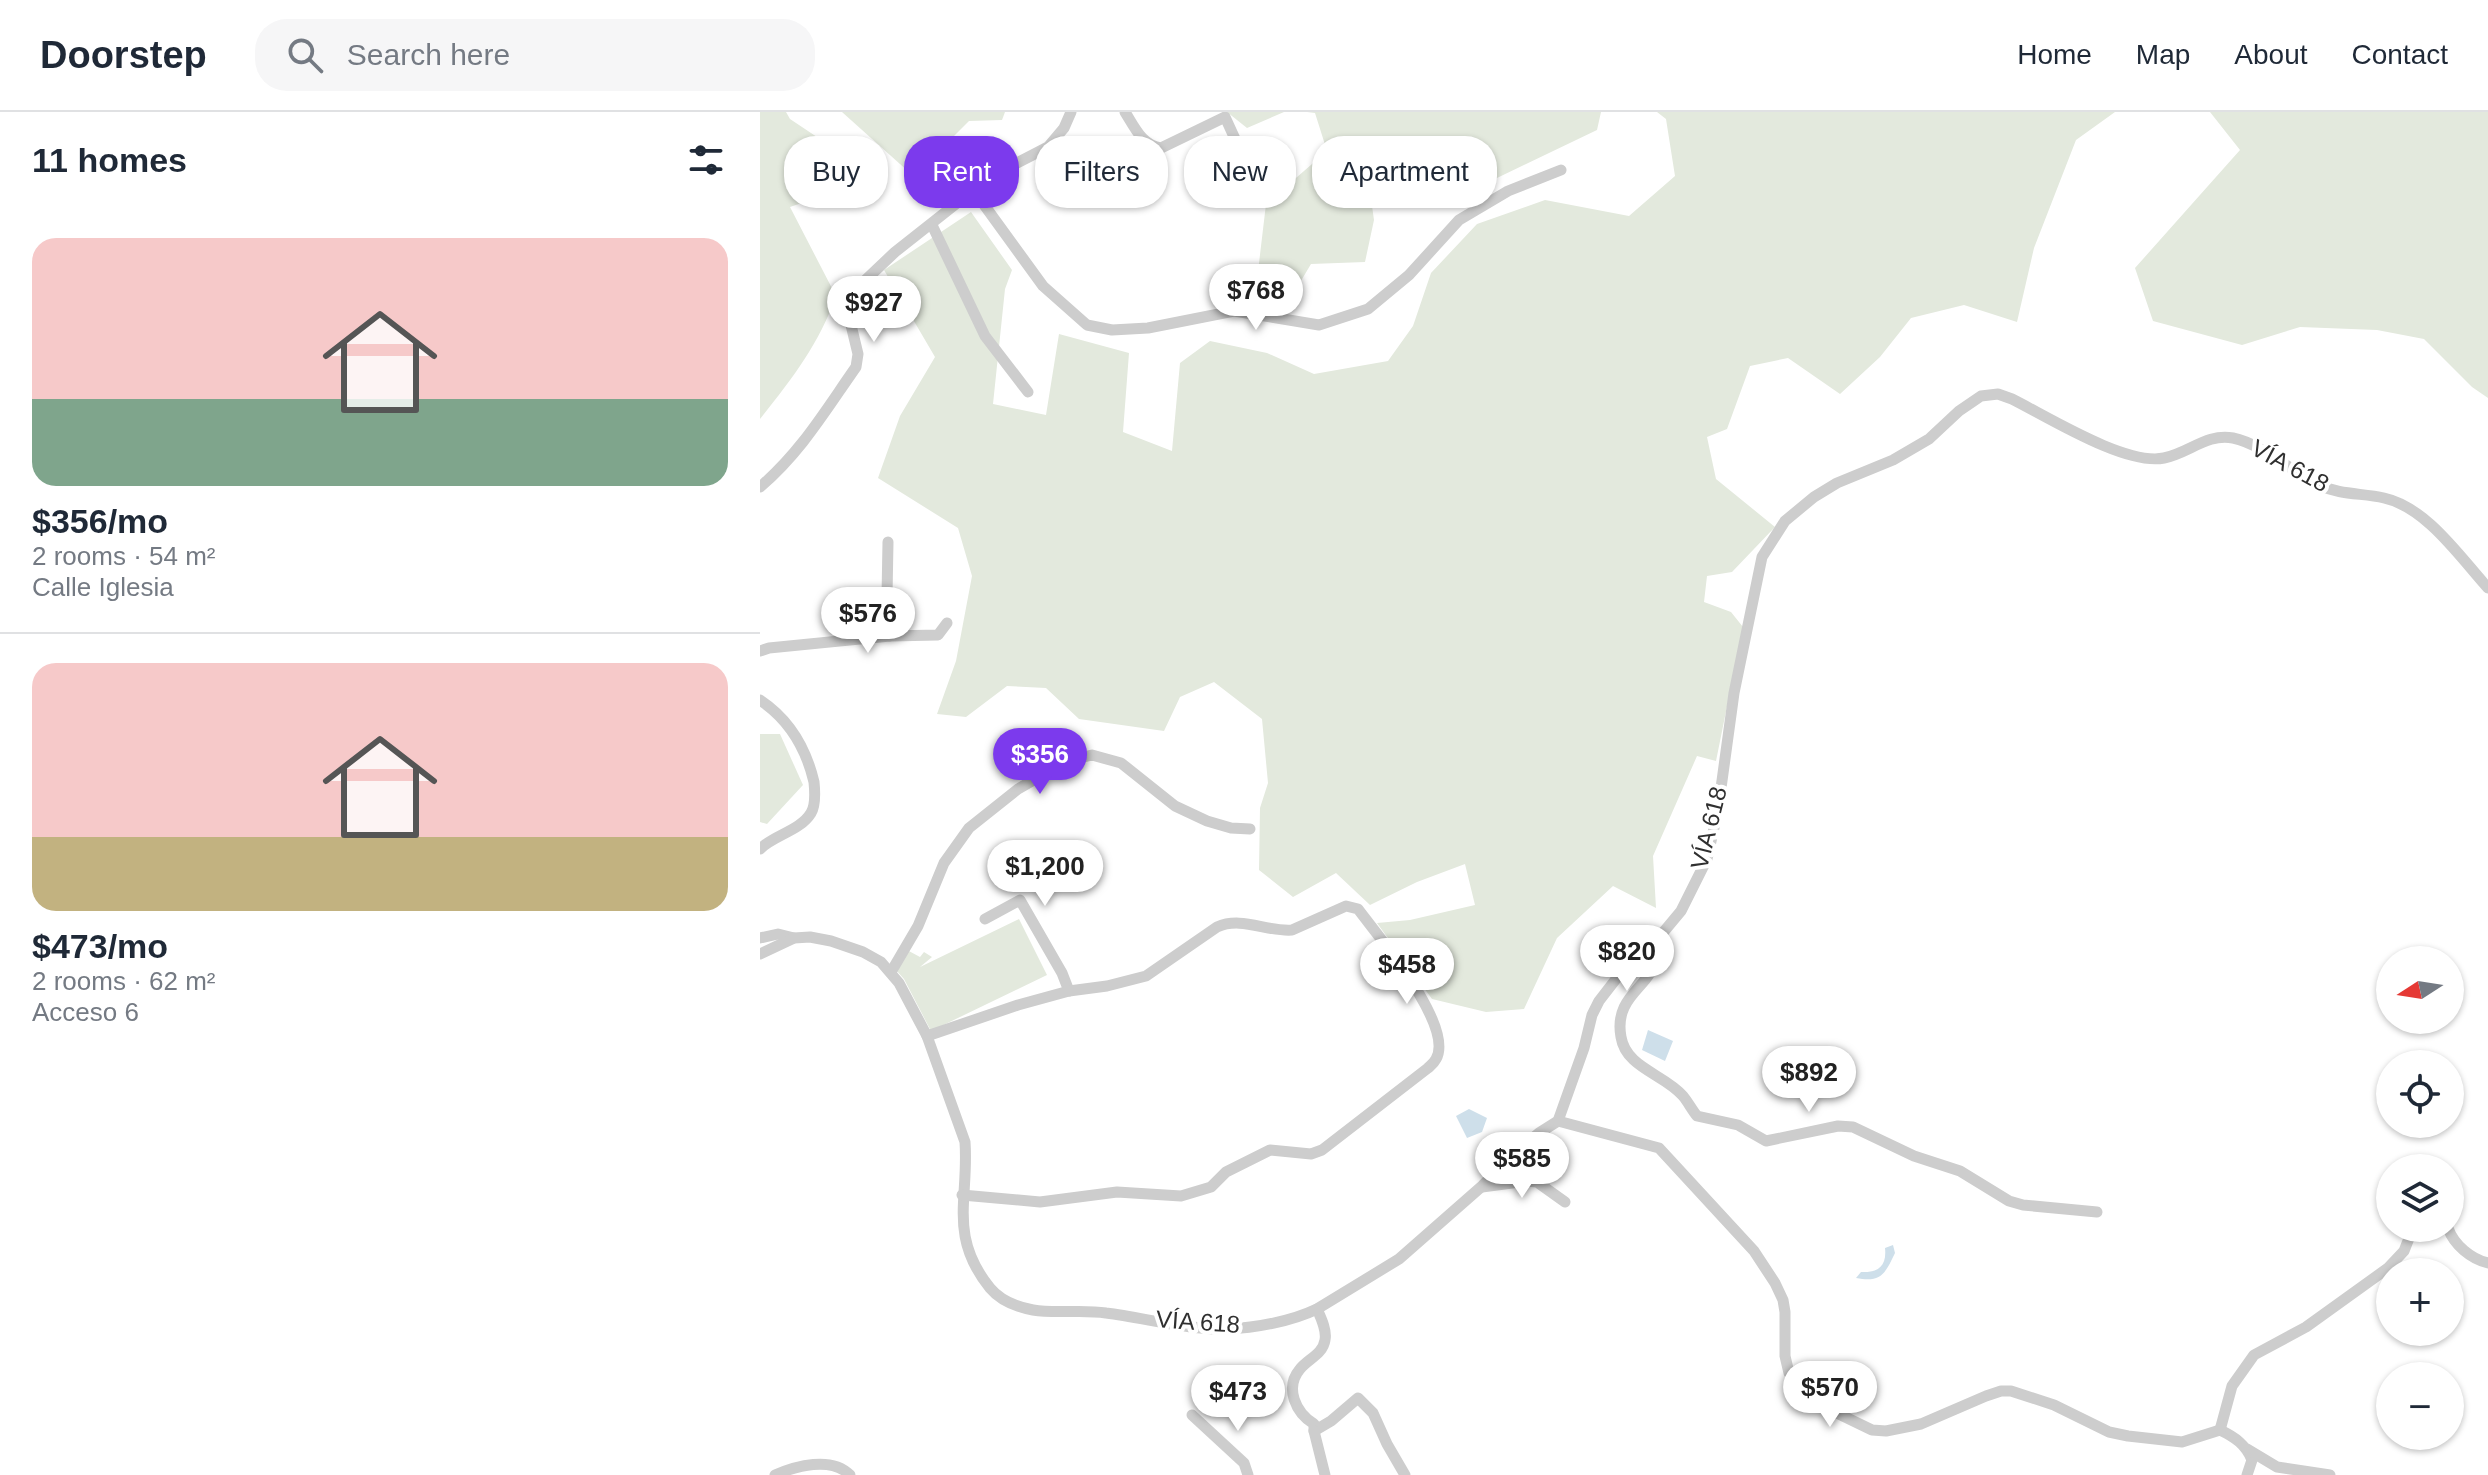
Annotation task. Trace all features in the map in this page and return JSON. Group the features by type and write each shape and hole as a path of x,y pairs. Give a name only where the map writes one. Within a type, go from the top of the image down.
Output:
{"street":[{"path":"1019,162 1048,147 1064,128 1071,112"},
{"path":"1125,112 1143,140 1151,146 1161,148 1184,137"},
{"path":"1186,136 1225,117 1234,136"},
{"path":"986,208 1043,286 1087,325 1112,330 1148,328 1234,311 1319,325 1368,309 1409,275 1459,220 1508,191 1561,170"},
{"path":"760,487 784,467 811,435 856,367 858,354 850,309 856,289 895,252 953,208"},
{"path":"932,225 985,336 1028,392"},
{"name":"VÍA 618","path":"760,938 778,934 831,941 863,952 891,972 927,1036 965,1142 966,1173 961,1220 964,1240 977,1269 1002,1299 1035,1310 1103,1312 1185,1326 1228,1329 1272,1322 1307,1314 1399,1259 1481,1187 1510,1157 1558,1121 1599,1001 1623,970 1651,947 1681,911 1707,859 1718,810 1734,693 1762,557 1785,521 1814,497 1837,483 1893,460 1929,439 1959,411 1981,396 1998,394 2012,399 2108,447 2143,458 2164,458 2215,437 2234,438 2335,491 2385,498 2409,507 2488,588"},
{"path":"888,542 890,636"},
{"path":"760,651 782,646 890,636 938,635 947,623"},
{"path":"760,700 783,718 803,746 815,788 812,813 801,824 768,841 760,849"},
{"path":"891,972 918,926 944,863 969,828 1018,789 1067,761 1092,755 1121,763 1175,806 1207,821 1231,828 1250,829"},
{"path":"985,919 1020,900 1069,991"},
{"path":"927,1036 1069,991 1146,976 1225,923 1236,921 1292,930 1346,906 1358,909 1424,1000 1434,1023 1437,1058 1322,1150 1311,1154 1270,1150 1226,1172 1211,1187 1181,1196 1117,1192 1040,1202 962,1195"},
{"path":"760,954 794,938"},
{"path":"1651,947 1654,959 1651,972 1623,1007 1621,1038 1626,1054 1683,1096 1697,1116 1738,1125 1766,1141 1838,1126 1853,1127 1914,1156 1960,1171 2009,1201 2097,1212"},
{"path":"1558,1121 1659,1148 1754,1251 1775,1283 1785,1312 1785,1356 1789,1373 1800,1389 1812,1401 1872,1430 1886,1431 1921,1424 1986,1396 2011,1391 2054,1405 2109,1432 2128,1436 2182,1442 2220,1430 2277,1467 2330,1475"},
{"path":"1481,1187 1537,1182 1565,1202"},
{"path":"2220,1430 2232,1386 2254,1355 2306,1327 2388,1268 2404,1251 2408,1242"},
{"path":"2456,1242 2465,1252 2488,1263"},
{"path":"1317,1309 1325,1330 1325,1341 1320,1352 1299,1369 1292,1389 1301,1414 1314,1424 1325,1475"},
{"path":"1314,1431 1358,1398 1373,1413 1405,1475"},
{"path":"1192,1415 1244,1463 1248,1475"},
{"path":"2246,1448 2252,1460 2247,1475"},
{"path":"775,1475 808,1465 833,1466 850,1475"}],"shaded area":[{"path":"760,112 786,112 790,119 816,136 784,136 784,208 791,208 836,296 813,345 760,419"},
{"path":"842,112 1005,112 1002,120 969,121 954,136 904,136 904,168 888,153 888,136 869,136"},
{"path":"1227,112 1284,112 1247,128"},
{"path":"1307,112 1601,112 1597,130 1497,178 1497,136 1322,136 1315,113"},
{"path":"1657,112 2115,112 2076,140 2034,248 2017,322 1964,305 1911,318 1880,357 1840,394 1788,358 1750,366 1727,429 1707,437 1716,479 1775,527 1732,572 1707,576 1704,602 1731,612 1743,627 1716,761 1697,756 1653,856 1656,908 1613,886 1557,938 1524,1009 1486,1012 1432,999 1377,923 1410,920 1475,905 1465,864 1417,882 1370,905 1336,873 1293,897 1259,870 1260,808 1268,783 1262,719 1214,682 1180,697 1164,731 1079,719 1046,688 1007,686 966,717 937,714 956,661 972,576 958,528 878,478 900,416 935,357 884,270 971,212 1012,270 1005,289 993,404 1046,415 1059,334 1129,353 1123,432 1172,451 1180,363 1210,341 1267,353 1314,374 1388,361 1413,326 1431,273 1477,224 1545,200 1629,216 1675,176 1666,119"},
{"path":"2210,112 2488,112 2488,398 2472,387 2424,339 2377,330 2300,327 2242,345 2153,321 2135,268 2240,150"},
{"path":"1312,164 1312,208 1372,208 1374,220 1365,262 1311,264 1289,301 1257,280 1266,208 1296,208 1296,178"},
{"path":"760,734 780,734 803,785 767,824 760,822"},
{"path":"1019,919 1047,975 931,1031 904,979 896,970 907,950 920,957 924,952 932,957 920,967"}],"water":[{"path":"1648,1030 1673,1041 1665,1061 1642,1050"},
{"path":"1469,1109 1487,1118 1482,1132 1467,1138 1456,1116"},
{"path":"1893,1245 1895,1253 1881,1275 1871,1279 1856,1278 1861,1272 1880,1267 1885,1248"}]}
